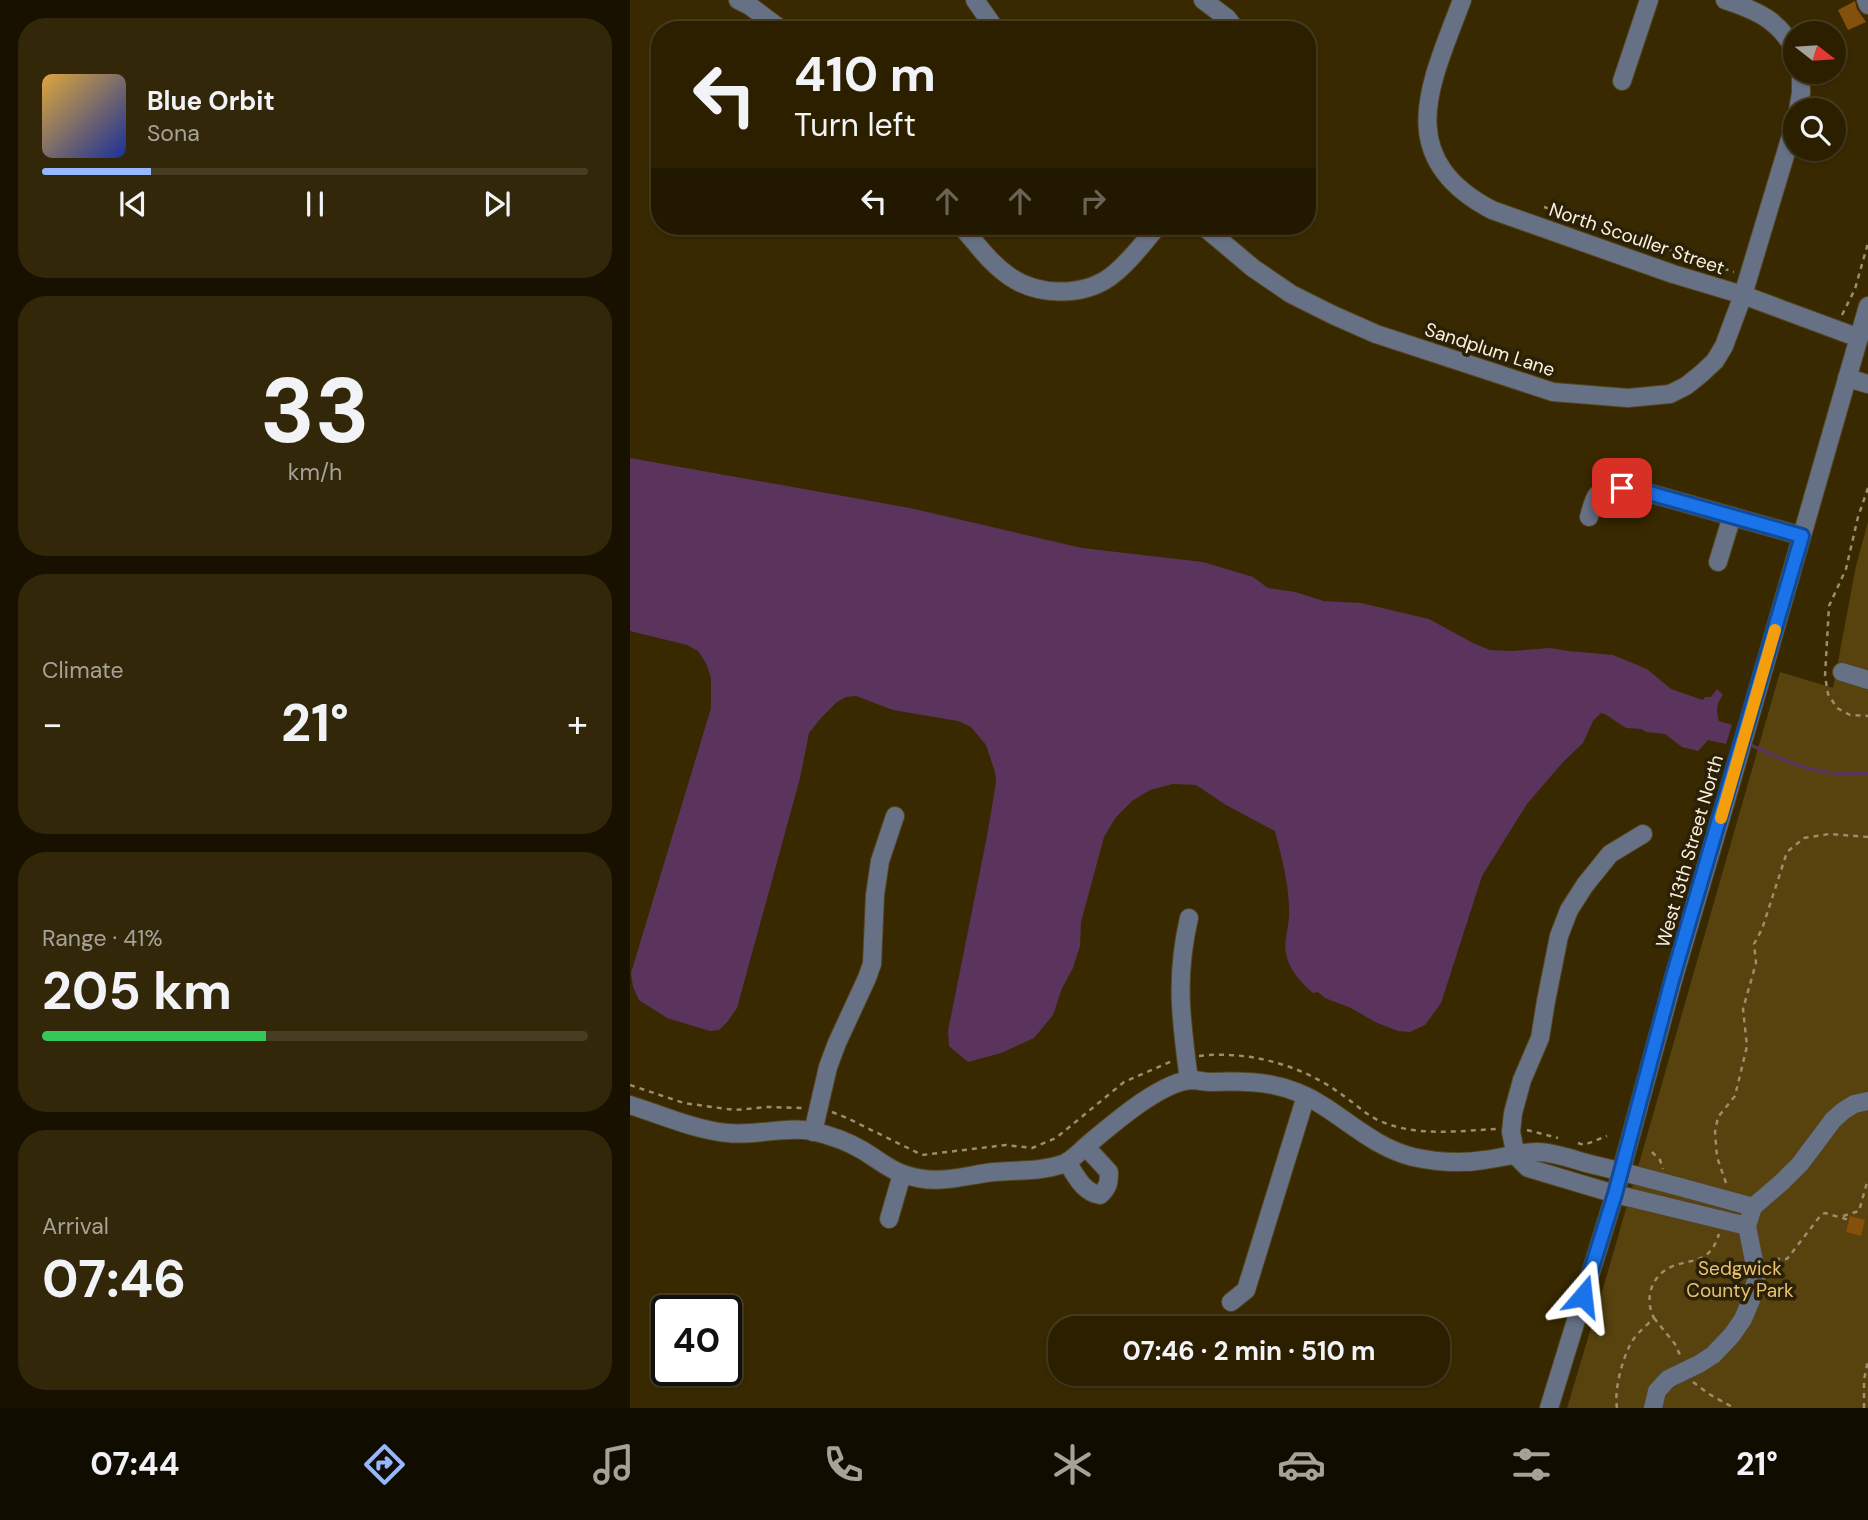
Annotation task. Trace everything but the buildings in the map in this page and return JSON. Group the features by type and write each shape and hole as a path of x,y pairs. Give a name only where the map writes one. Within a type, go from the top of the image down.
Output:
{"street":[{"path":"738,0 770,21"},
{"path":"975,0 990,21"},
{"path":"1203,0 1229,21"},
{"name":"North Scouller Street","path":"1462,0 1436,67 1427,107 1427,132 1433,151 1457,189 1492,210 1673,274 1744,295 1859,338"},
{"path":"1622,81 1649,0"},
{"path":"1725,0 1752,10 1780,27 1783,32"},
{"name":"Sandplum Lane","path":"1214,235 1253,268 1291,294 1376,334 1553,392 1628,398 1650,397 1670,394 1686,386 1715,361 1724,346 1744,295 1784,161"},
{"path":"969,235 1010,277 1027,286 1049,291 1090,287 1108,279 1150,235"},
{"name":"West 13th Street North","path":"1549,1408 1622,1171 1672,980 1868,306"},
{"path":"1847,378 1868,384"},
{"path":"1589,517 1597,495 1605,489 1622,488 1642,491 1802,536"},
{"path":"1718,562 1732,516"},
{"path":"1842,672 1868,680"},
{"path":"814,1132 828,1067 872,964 875,895 880,861 895,816"},
{"path":"1643,834 1610,854 1569,910 1559,936 1540,1038 1522,1080 1513,1113 1511,1132 1516,1156 1528,1168 1615,1194 1747,1226"},
{"path":"1189,918 1184,943 1180,1000 1189,1080"},
{"path":"630,1105 708,1130 730,1133 782,1130 814,1132 859,1148 902,1174 940,1181 985,1173 1031,1171 1068,1162 1121,1116 1163,1089 1189,1080 1255,1082 1279,1086 1306,1096 1323,1105 1363,1135 1409,1156 1432,1161 1459,1162 1539,1152 1622,1171 1753,1207"},
{"path":"1231,1302 1246,1290 1306,1096"},
{"path":"1653,1408 1657,1391 1668,1379 1713,1355 1743,1320 1757,1276 1747,1226 1753,1207 1800,1164 1833,1120 1854,1104 1868,1101"},
{"path":"1068,1162 1081,1185 1092,1194 1100,1195 1107,1190 1109,1172 1086,1147"},
{"path":"888,1219 902,1174"}],"path":[{"path":"1544,207 1734,272"},
{"path":"1840,318 1855,289 1868,243"},
{"path":"1868,488 1846,569 1829,606 1825,676 1828,694 1837,708 1850,715 1868,716"},
{"path":"1727,1190 1717,1157 1715,1132 1718,1117 1735,1096 1747,1046 1743,1009 1756,963 1754,944 1762,929 1787,852 1804,838 1829,834 1868,837"},
{"path":"1840,1217 1859,1211 1868,1179"},
{"path":"1775,1259 1789,1258 1821,1215 1825,1213 1849,1220"},
{"path":"1722,1227 1715,1246 1704,1256 1669,1268 1656,1280 1649,1294 1649,1309 1675,1344 1686,1378 1734,1408"},
{"path":"1617,1408 1620,1372 1632,1342 1654,1318"},
{"path":"1864,1408 1864,1380 1868,1360"},
{"path":"1864,1394 1868,1399"}],"green space":[{"name":"Sedgwick County Park","path":"1868,522 1868,1408 1567,1408 1780,672 1833,688 1856,566"}],"shaded area":[{"path":"630,458 910,508 1082,548 1203,562 1253,577 1268,588 1295,592 1324,601 1361,603 1429,619 1490,650 1550,648 1613,655 1647,669 1671,689 1703,700 1705,697 1711,697 1717,689 1723,695 1717,707 1719,721 1732,725 1726,744 1708,740 1698,751 1682,747 1665,734 1626,728 1601,713 1593,721 1583,743 1527,804 1482,876 1441,1003 1425,1025 1410,1032 1398,1031 1375,1022 1318,992 1313,993 1296,975 1286,954 1288,896 1275,831 1226,805 1196,785 1173,784 1150,790 1132,801 1116,817 1104,837 1081,922 1080,946 1053,1015 1034,1038 1001,1053 968,1062 949,1046 948,1031 996,782 986,745 971,727 958,721 893,710 856,696 846,697 837,702 809,733 800,778 737,1008 719,1030 710,1031 667,1018 639,1000 631,973 711,708 711,678 698,651 687,645 630,631"}],"waterway":[{"path":"1746,743 1791,763 1819,771 1868,773"}],"slow traffic":[{"path":"1721,818 1775,630"}],"route":[{"path":"1583,1296 1615,1194 1672,980 1802,536 1642,491 1622,488"}]}
